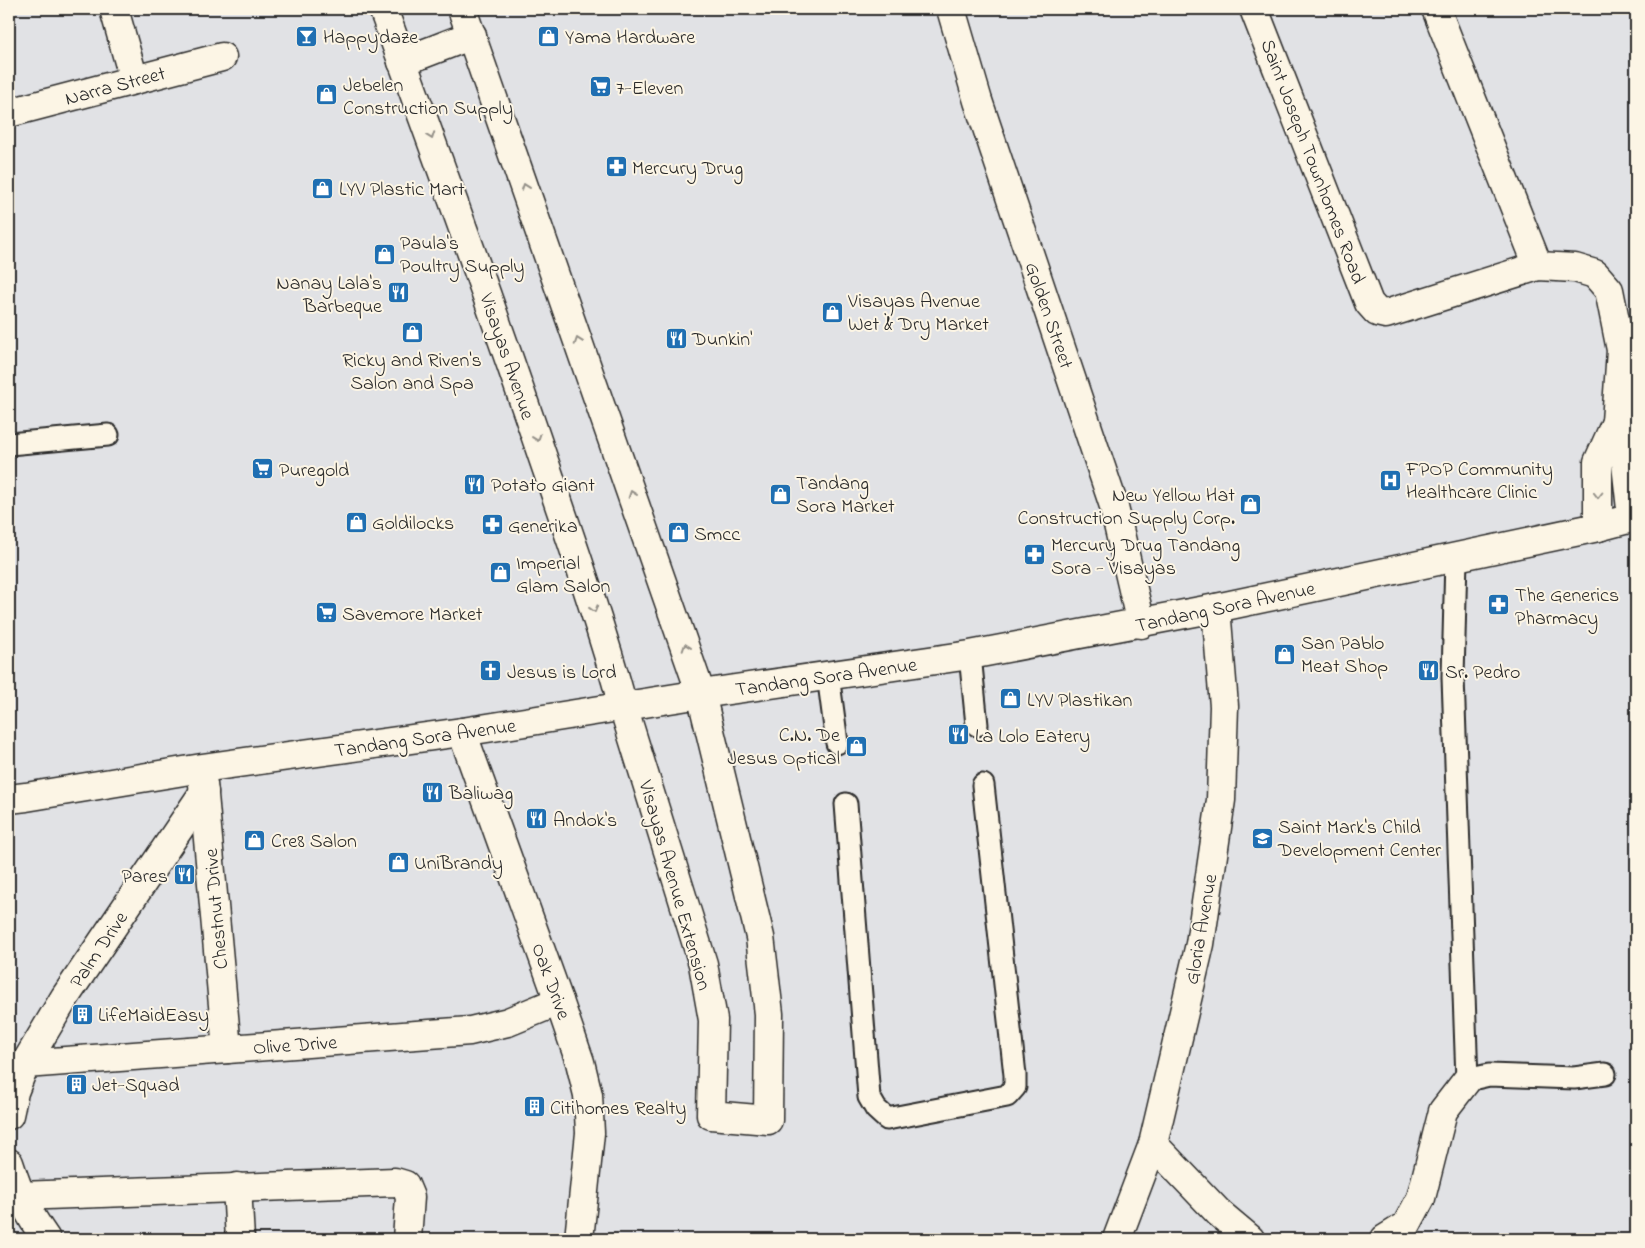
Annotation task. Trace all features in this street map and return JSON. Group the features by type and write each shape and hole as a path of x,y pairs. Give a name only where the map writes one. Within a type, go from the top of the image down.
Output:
{"street":[{"path":"114,9 134,80"},
{"name":"Visayas Avenue","path":"383,9 424,116 509,357 591,598 623,706"},
{"path":"462,9 701,694"},
{"name":"Golden Street","path":"951,9 978,101 1113,503 1141,624"},
{"name":"Saint Joseph Townhomes Road","path":"1254,9 1369,303 1377,312 1386,314 1538,266"},
{"path":"1436,9 1538,266 1575,268 1595,274 1609,290 1621,350 1616,422 1625,455 1634,517"},
{"path":"402,62 472,34"},
{"name":"Narra Street","path":"9,113 222,57"},
{"path":"1598,527 1598,462 1616,422"},
{"name":"Tandang Sora Avenue","path":"9,799 203,780 462,732 701,694 970,655 1141,624 1456,558 1598,527 1634,517"},
{"name":"Gloria Avenue","path":"1117,1239 1152,1144 1200,944 1221,800 1224,706 1216,608"},
{"name":"Visayas Avenue Extension","path":"623,706 703,964 713,1020 711,1115 768,1120 769,1014 760,937 701,694"},
{"name":"Oak Drive","path":"462,732 559,1000 580,1062 588,1095 590,1133 579,1239"},
{"name":"Chestnut Drive","path":"203,780 227,1049"},
{"name":"Palm Drive","path":"9,1115 14,1092 25,1064 65,997 203,780"},
{"name":"Olive Drive","path":"25,1064 470,1031 508,1022 559,1000"},
{"path":"1385,1239 1406,1226 1421,1198 1443,1111 1467,1080"},
{"path":"1152,1144 1220,1213 1250,1239"},
{"path":"9,1163 20,1196 31,1218 46,1239"},
{"path":"20,1196 395,1182 405,1185 410,1197 407,1239"},
{"path":"237,1188 240,1239"}],"lane":[{"path":"9,444 108,435"},
{"path":"1456,558 1453,677 1467,1080 1489,1075 1574,1078 1605,1074"},
{"path":"970,655 977,725"},
{"path":"828,675 838,743"},
{"path":"846,804 869,1097 876,1109 887,1119 1007,1096 1015,1087 983,785"}],"place":[{"name":"Happydaze","path":"307,36"},
{"name":"Yama Hardware","path":"549,36"},
{"name":"7-Eleven","path":"600,87"},
{"name":"Jebelen Construction Supply","path":"327,95"},
{"name":"Mercury Drug","path":"616,167"},
{"name":"LYV Plastic Mart","path":"323,188"},
{"name":"Paula's Poultry Supply","path":"384,254"},
{"name":"Nanay Lala's Barbeque","path":"398,293"},
{"name":"Visayas Avenue Wet & Dry Market","path":"832,312"},
{"name":"Ricky and Riven's Salon and Spa","path":"412,333"},
{"name":"Dunkin'","path":"676,338"},
{"name":"Puregold","path":"263,469"},
{"name":"FPOP Community Healthcare Clinic","path":"1390,480"},
{"name":"Potato Giant","path":"475,484"},
{"name":"Tandang Sora Market","path":"780,494"},
{"name":"New Yellow Hat Construction Supply Corp.","path":"1251,505"},
{"name":"Goldilocks","path":"356,522"},
{"name":"Generika","path":"492,525"},
{"name":"Smcc","path":"678,533"},
{"name":"Mercury Drug Tandang Sora - Visayas","path":"1035,555"},
{"name":"Imperial Glam Salon","path":"500,573"},
{"name":"The Generics Pharmacy","path":"1499,605"},
{"name":"Savemore Market","path":"326,613"},
{"name":"San Pablo Meat Shop","path":"1285,654"},
{"name":"Jesus is Lord","path":"491,671"},
{"name":"Sr. Pedro","path":"1429,671"},
{"name":"LYV Plastikan","path":"1011,699"},
{"name":"La Lolo Eatery","path":"959,735"},
{"name":"C.N. De Jesus Optical","path":"856,746"},
{"name":"Baliwag","path":"433,792"},
{"name":"Andok's","path":"537,819"},
{"name":"Saint Mark's Child Development Center","path":"1262,838"},
{"name":"Cre8 Salon","path":"255,840"},
{"name":"UniBrandy","path":"398,862"},
{"name":"Pares","path":"184,875"},
{"name":"LifeMaidEasy","path":"82,1014"},
{"name":"Jet-Squad","path":"76,1084"},
{"name":"Citihomes Realty","path":"534,1107"}]}
